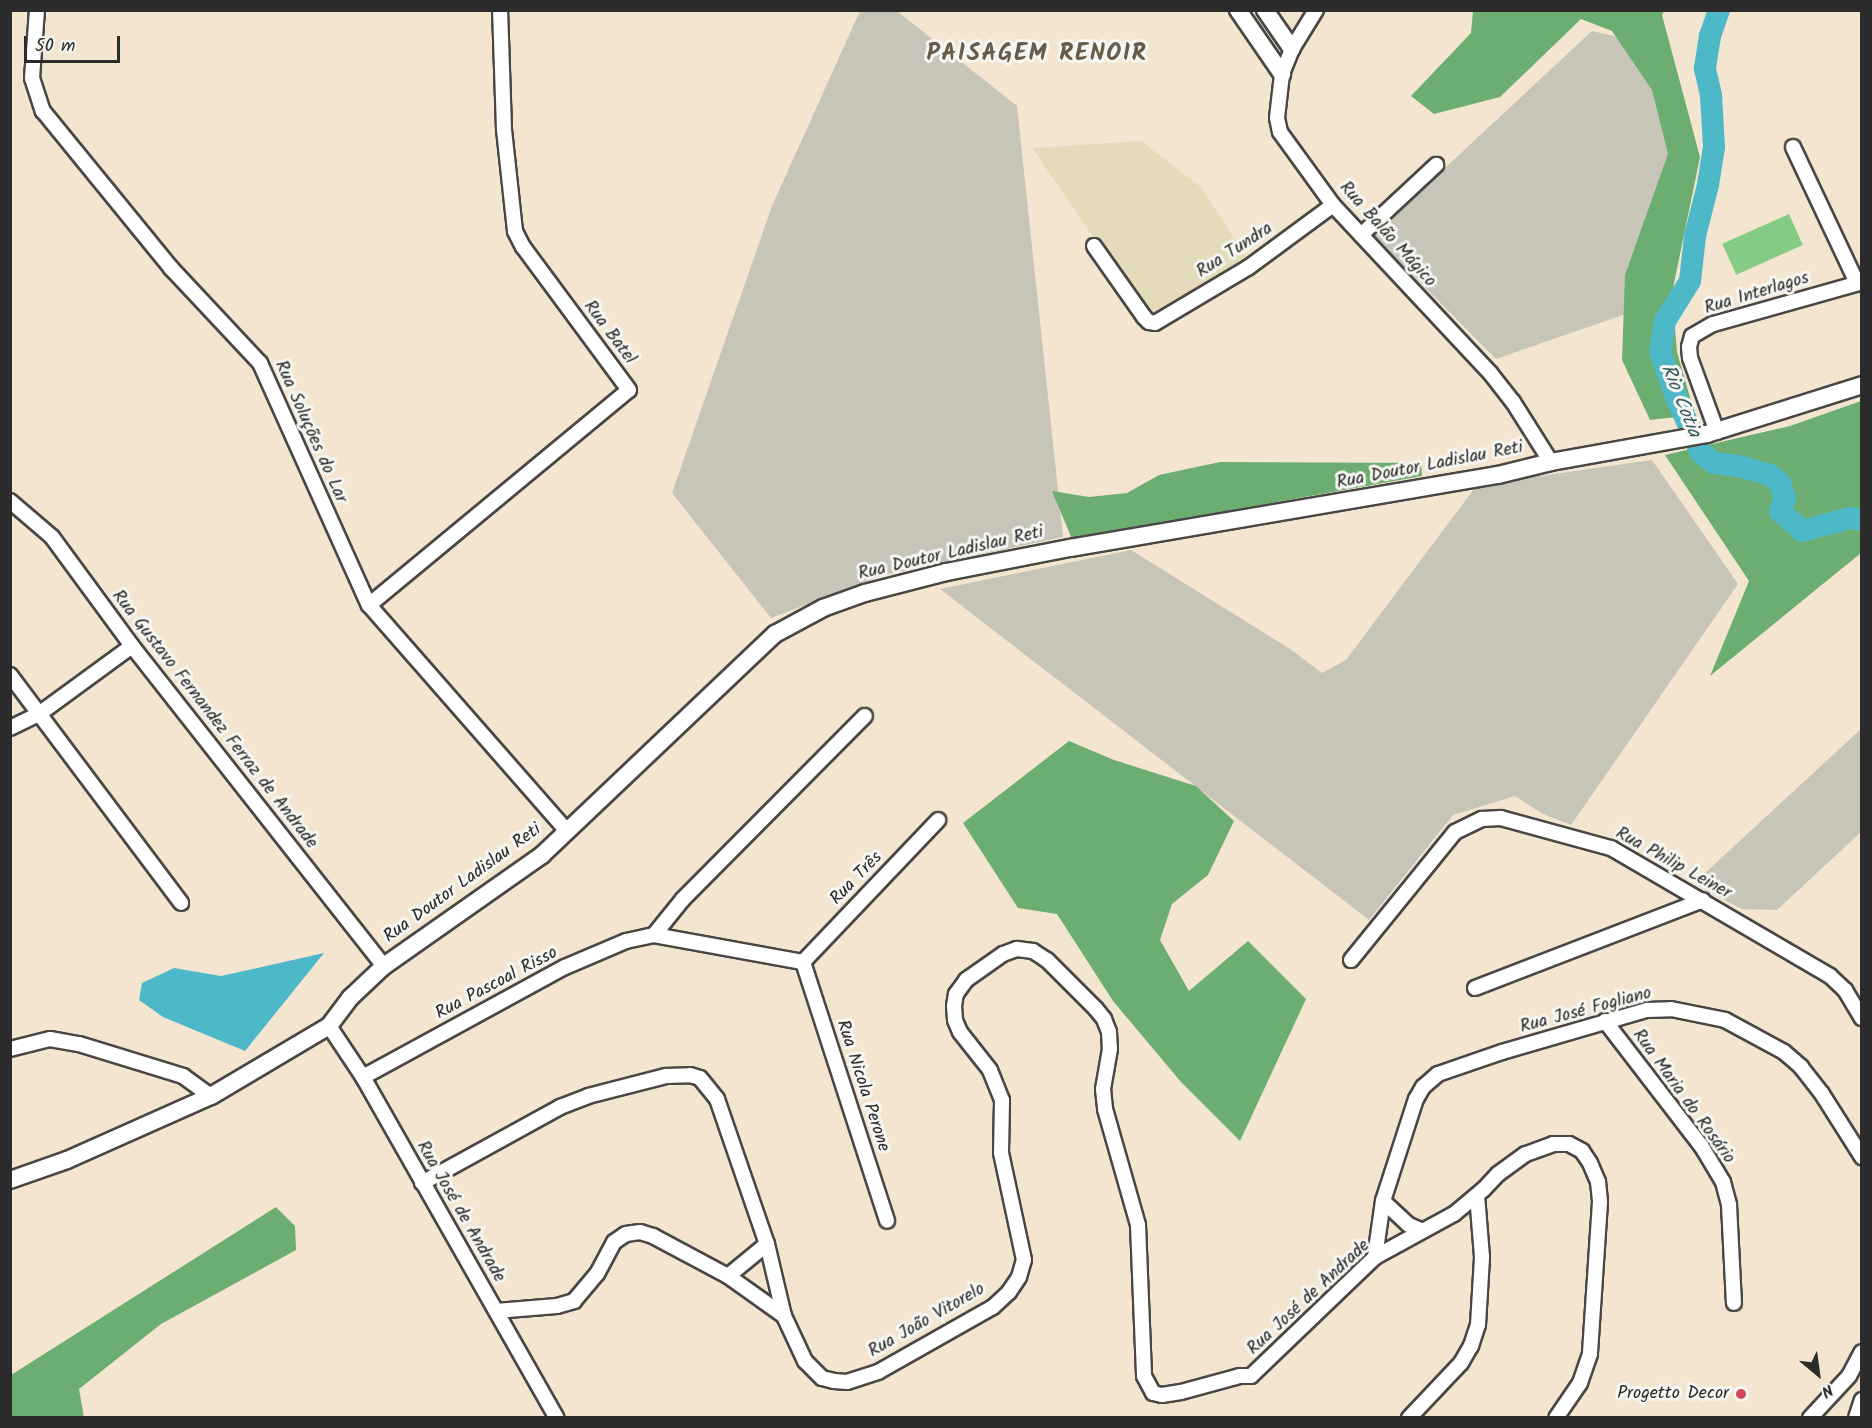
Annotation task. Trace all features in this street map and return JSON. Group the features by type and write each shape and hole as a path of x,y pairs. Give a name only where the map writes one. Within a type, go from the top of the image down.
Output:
{"street":[{"name":"Rua Soluções do Lar","path":"37,10 32,78 43,111 171,268 260,363 369,605 567,831"},
{"name":"Rua Batel","path":"369,605 630,390 523,247 515,231 504,129 500,10"},
{"path":"1238,10 1282,74"},
{"path":"1264,10 1292,49"},
{"name":"Rua Balão Mágico","path":"1316,10 1292,49 1282,74 1277,118 1280,132 1333,205 1491,374 1513,402 1551,462"},
{"path":"1793,147 1859,282"},
{"path":"1361,236 1436,165"},
{"name":"Rua Tundra","path":"1094,246 1144,317 1149,322 1155,323 1249,267 1333,205"},
{"name":"Rua Interlagos","path":"1712,433 1690,358 1689,347 1692,336 1713,324 1859,282"},
{"name":"Rua Doutor Ladislau Reti","path":"10,1180 67,1160 211,1096 329,1026 350,998 384,966 542,855 775,634 823,608 865,593 946,572 1070,548 1498,475 1551,462 1712,433 1862,385"},
{"name":"Rua Gustavo Fernandez Ferraz de Andrade","path":"10,501 52,537 132,646 384,966"},
{"path":"10,728 39,714 132,646"},
{"path":"10,675 181,903"},
{"path":"654,935 683,899 865,716"},
{"name":"Rua Philip Leiner","path":"1350,960 1455,832 1482,819 1501,818 1611,848 1830,976 1845,990 1862,1018"},
{"name":"Rua Três","path":"803,962 938,820"},
{"path":"1475,988 1703,900"},
{"name":"Rua Pascoal Risso","path":"363,1077 573,963 626,941 654,935 803,962"},
{"name":"Rua João Vitorelo","path":"422,1183 560,1107 588,1096 666,1076 690,1075 700,1078 717,1099 767,1244 784,1316 794,1340 812,1370 822,1378 848,1382 878,1372 993,1306 1014,1285 1024,1260 1001,1153 1002,1100 990,1070 960,1032 955,1020 954,1006 957,993 966,980 1003,954 1017,949 1033,951 1047,960 1096,1009 1104,1019 1109,1032 1110,1049 1103,1089 1105,1109 1138,1225 1144,1376 1147,1385 1153,1393 1162,1395 1240,1376 1251,1376"},
{"name":"Rua Nicola Perone","path":"803,962 887,1221"},
{"name":"Rua José Fogliano","path":"1375,1257 1383,1201 1412,1108 1424,1087 1438,1074 1647,1010 1671,1009 1725,1020 1753,1033 1784,1052 1801,1067 1822,1094 1862,1157"},
{"name":"Rua Maria do Rosário","path":"1605,1021 1702,1147 1723,1182 1729,1205 1734,1303"},
{"name":"Rua José de Andrade","path":"329,1026 363,1077 557,1418"},
{"path":"10,1049 50,1039 80,1044 183,1076 211,1096"},
{"name":"Rua José de Andrade","path":"1251,1376 1375,1257 1454,1214 1511,1164 1526,1154 1553,1144 1569,1144 1582,1151 1590,1163 1598,1182 1600,1202 1590,1354 1580,1383 1556,1418"},
{"path":"1408,1418 1461,1363 1472,1346 1478,1325 1482,1257 1477,1195"},
{"path":"1383,1201 1409,1225 1421,1230"},
{"path":"496,1311 557,1306 574,1300 591,1283 614,1242 626,1234 640,1232 653,1236 728,1276 784,1316"},
{"path":"728,1276 767,1244"},
{"path":"1810,1418 1850,1376 1862,1352"},
{"path":"1856,1418 1862,1400"}],"shaded area":[{"path":"860,11 897,11 1017,106 1063,537 884,575 771,618 672,493 772,206"},
{"path":"1592,31 1641,42 1679,147 1649,306 1496,359 1373,235"},
{"path":"1141,141 1201,187 1246,257 1161,313 1147,315 1032,148"},
{"path":"1652,460 1738,584 1571,825 1541,813 1515,796 1453,815 1369,920 940,589 1131,550 1290,649 1322,673 1346,660 1477,485"},
{"path":"1861,729 1861,832 1777,910 1742,909 1705,890 1705,873"}],"green space":[{"path":"1473,11 1664,11 1662,15 1700,157 1672,293 1677,352 1695,415 1650,420 1622,360 1625,275 1668,154 1652,90 1612,31 1581,19 1500,97 1434,114 1411,96 1471,33"},
{"path":"1789,214 1803,245 1736,275 1722,244"},
{"path":"1861,401 1861,553 1710,676 1749,581 1665,455 1790,426"},
{"path":"1220,462 1421,463 1422,476 1072,539 1052,491 1089,497 1127,493 1159,475"},
{"path":"1069,741 1114,760 1196,786 1234,821 1208,875 1172,904 1160,940 1189,991 1248,941 1306,999 1240,1141 1181,1082 1113,1001 1057,914 1018,908 963,823"},
{"path":"276,1207 295,1226 296,1250 161,1324 79,1389 84,1417 11,1417 11,1375"}],"water":[{"path":"324,953 245,1051 163,1017 139,1000 142,983 174,968 221,976"}],"waterway":[{"name":"Rio Cotia","path":"1719,10 1710,36 1705,69 1711,96 1714,147 1708,185 1695,236 1690,281 1665,321 1660,352 1676,397 1701,453 1714,463 1739,466 1770,475 1780,483 1785,498 1780,511 1802,531 1850,518 1862,520"}],"place":[{"name":"Progetto Decor","path":"1741,1394"}],"district":[{"name":"PAISAGEM RENOIR","path":"1037,54"}]}
